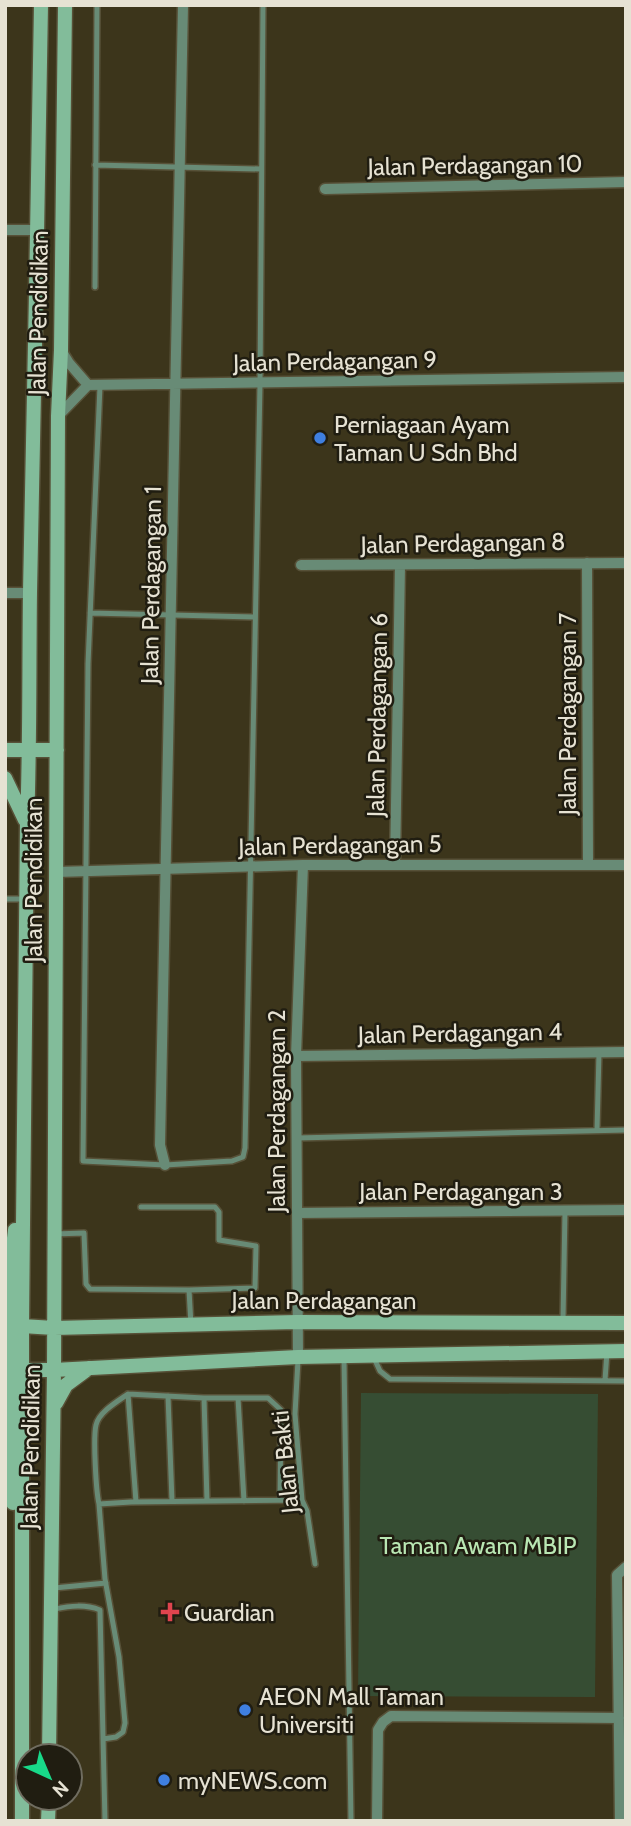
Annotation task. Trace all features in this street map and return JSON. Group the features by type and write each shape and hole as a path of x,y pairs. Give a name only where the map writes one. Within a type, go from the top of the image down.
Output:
{"main road":[{"name":"Jalan Pendidikan","path":"22,1821 22,1326 26,899 41,5"},
{"name":"Jalan Pendidikan","path":"49,1742 54,1408 58,416 65,5"},
{"path":"5,750 57,750"},
{"path":"5,778 27,824"},
{"name":"Jalan Pendidikan","path":"23,1591 13,1504 11,1263 24,1141"},
{"path":"54,1268 62,1311 67,1319 104,1327"},
{"name":"Jalan Perdagangan","path":"22,1326 54,1328 297,1322 626,1323"},
{"path":"23,1370 298,1357 626,1351"},
{"path":"54,1408 66,1385 91,1367"}],"street":[{"name":"Jalan Perdagangan 1","path":"165,1165 160,1144 183,5"},
{"name":"Jalan Perdagangan 10","path":"325,189 626,182"},
{"path":"5,230 39,230"},
{"path":"58,416 94,386 69,363 61,350"},
{"name":"Jalan Perdagangan 9","path":"94,386 626,377"},
{"name":"Jalan Perdagangan 7","path":"587,563 588,865"},
{"name":"Jalan Perdagangan 8","path":"301,565 626,563"},
{"name":"Jalan Perdagangan 6","path":"395,865 400,565"},
{"path":"5,593 30,593"},
{"name":"Jalan Perdagangan 5","path":"56,872 303,865 626,865"},
{"name":"Jalan Perdagangan 2","path":"298,1357 296,1056 303,865"},
{"name":"Jalan Perdagangan 4","path":"296,1056 626,1052"},
{"name":"Jalan Perdagangan 3","path":"297,1213 626,1210"},
{"path":"620,1821 617,1575 626,1567"},
{"path":"377,1821 378,1730 391,1716 619,1718"}],"lane":[{"path":"95,287 97,5"},
{"path":"94,386 83,1161 165,1165 232,1161 243,1157 245,1148 260,384 262,5"},
{"path":"95,165 261,169"},
{"path":"90,613 254,617"},
{"path":"5,899 26,899"},
{"path":"597,1130 599,1053"},
{"path":"297,1138 626,1130"},
{"path":"54,1234 84,1233 86,1284 90,1289 255,1288 256,1246 219,1240 219,1212 215,1207 141,1207"},
{"path":"563,1323 565,1211"},
{"path":"189,1290 191,1325"},
{"path":"605,1380 607,1351"},
{"path":"373,1355 380,1371 390,1379 626,1381"},
{"path":"344,1356 351,1821"},
{"name":"Jalan Bakti","path":"298,1357 296,1414 302,1500 307,1511 315,1564"},
{"path":"103,1740 123,1732 125,1723 119,1657 106,1583 96,1424 105,1412 128,1394 268,1398 281,1410 280,1500"},
{"path":"128,1394 136,1502"},
{"path":"168,1396 172,1501"},
{"path":"204,1398 207,1501"},
{"path":"238,1398 244,1501"},
{"path":"99,1504 302,1500"},
{"path":"51,1588 106,1583"},
{"path":"51,1609 91,1606 100,1610 105,1821"}],"green space":[{"name":"Taman Awam MBIP","path":"361,1393 598,1394 595,1697 358,1696"}],"place":[{"name":"Perniagaan Ayam Taman U Sdn Bhd","path":"320,438"},
{"name":"Guardian","path":"170,1612"},
{"name":"AEON Mall Taman Universiti","path":"245,1710"},
{"name":"myNEWS.com","path":"164,1780"}]}
